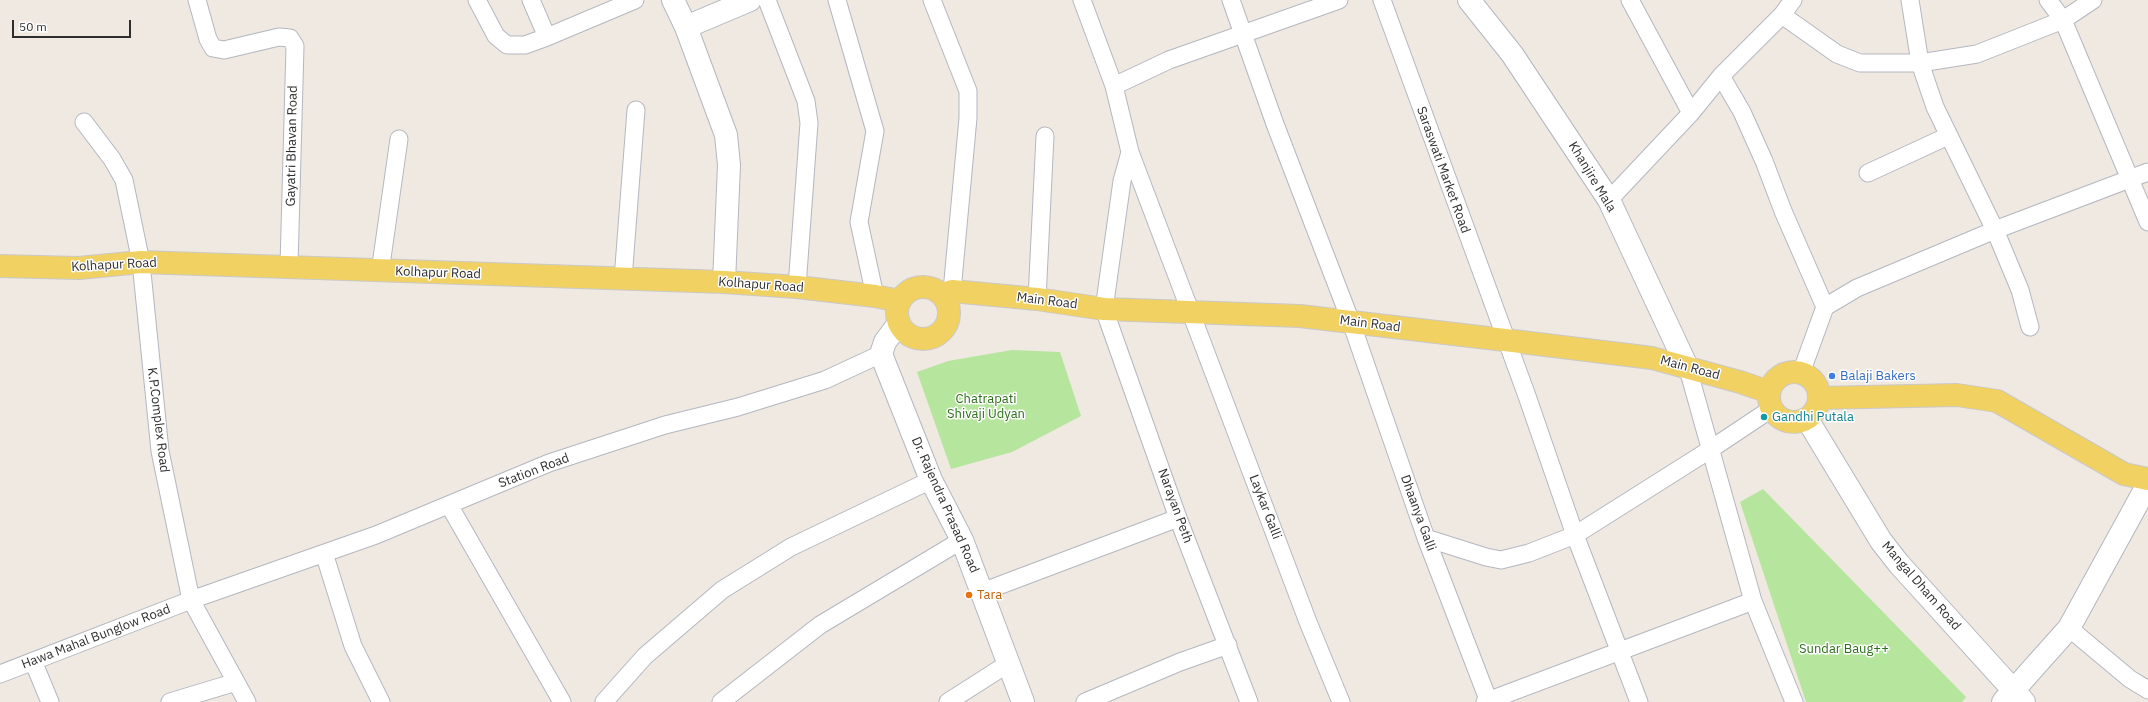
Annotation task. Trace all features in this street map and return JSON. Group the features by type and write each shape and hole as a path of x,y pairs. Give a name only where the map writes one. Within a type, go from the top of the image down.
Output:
{"main road":[{"path":"673,0 686,27 726,135 729,165 724,282"},
{"path":"686,27 750,0"},
{"name":"Khanjire Mala","path":"1469,0 1512,54 1608,200 1688,369"},
{"name":"Kolhapur Road","path":"0,266 79,268 141,262 289,266 380,272 724,282 797,287 875,296 899,301"},
{"path":"916,287 930,287 953,292 949,315 943,329 938,334 923,339 915,338 903,330 897,316 899,301 910,290 916,287"},
{"name":"Main Road","path":"953,292 1036,299 1104,309 1300,316 1652,358 1740,382 1770,400"},
{"path":"881,354 885,342 899,323"},
{"name":"Dr. Rajendra Prasad Road","path":"881,354 931,480 962,540 1023,702"},
{"path":"1793,371 1801,373 1815,382 1820,398 1816,410 1807,419 1791,422 1776,415 1770,400 1777,378 1784,373 1793,371"},
{"path":"1820,398 1957,395 1997,401 2124,474 2148,479"},
{"name":"Mangal Dham Road","path":"1807,419 1881,541 2014,698"},
{"path":"2014,698 2069,628 2148,484"}],"street":[{"name":"Gayatri Bhavan Road","path":"197,0 208,38 213,48 224,50 279,37 290,38 295,46 289,266"},
{"path":"477,0 496,36 507,45 525,45 635,0"},
{"path":"531,0 547,37"},
{"path":"767,0 806,101 809,123 797,287"},
{"path":"837,0 875,130 859,222 875,296"},
{"path":"932,0 968,91 968,118 953,292"},
{"name":"Laykar Galli","path":"1082,0 1114,86 1130,152 1192,312 1308,622 1341,702"},
{"name":"Dhaanya Galli","path":"1231,0 1242,34 1351,322 1426,538 1488,702"},
{"path":"1114,86 1169,60 1339,0"},
{"name":"Saraswati Market Road","path":"1382,0 1505,340 1527,396 1575,535 1639,702"},
{"path":"1630,0 1691,113"},
{"path":"1608,200 1691,113 1721,76 1782,15 1793,0"},
{"path":"1910,0 1920,63 1935,107 1948,136 1972,180 1996,230 2020,290 2030,327"},
{"path":"2048,0 2063,20 2148,222"},
{"path":"1782,15 1837,54 1860,63 1920,63 1977,54 2063,20 2093,0"},
{"path":"1721,76 1742,112 1764,161 1783,211 1824,307"},
{"path":"623,279 636,110"},
{"name":"K.P.Complex Road","path":"84,122 112,159 124,180 141,262 160,451 191,600 247,702"},
{"path":"1036,299 1045,136"},
{"path":"1868,173 1948,136"},
{"path":"380,272 399,139"},
{"path":"1104,309 1122,181 1130,152"},
{"path":"1801,373 1824,307 1857,288 1996,230 2148,172"},
{"name":"Narayan Peth","path":"1104,309 1178,518 1249,702"},
{"name":"Station Road","path":"191,600 376,535 550,463 665,425 738,407 825,380 881,354"},
{"path":"1688,369 1753,600 1794,702"},
{"path":"1426,538 1486,558 1501,560 1515,557 1575,535 1711,449 1770,400"},
{"path":"604,702 645,656 722,590 791,546 931,480"},
{"path":"449,505 562,702"},
{"path":"982,592 1178,518"},
{"path":"721,702 820,625 962,540"},
{"path":"324,553 353,646 381,702"},
{"name":"Hawa Mahal Bunglow Road","path":"0,674 191,600"},
{"path":"1488,702 1753,600"},
{"path":"2069,628 2130,679 2148,690"},
{"path":"1085,702 1180,662 1228,645"},
{"path":"33,661 50,702"},
{"path":"948,702 1009,663"},
{"path":"170,702 236,682"}],"green space":[{"name":"Chatrapati Shivaji Udyan","path":"1012,350 1060,352 1081,416 1012,452 951,469 917,372 948,361"},
{"name":"Sundar Baug++","path":"1763,489 1966,697 1962,702 1806,702 1740,502"}],"place":[{"name":"Balaji Bakers","path":"1832,376"},
{"name":"Gandhi Putala","path":"1764,417"},
{"name":"Tara","path":"969,595"}]}
